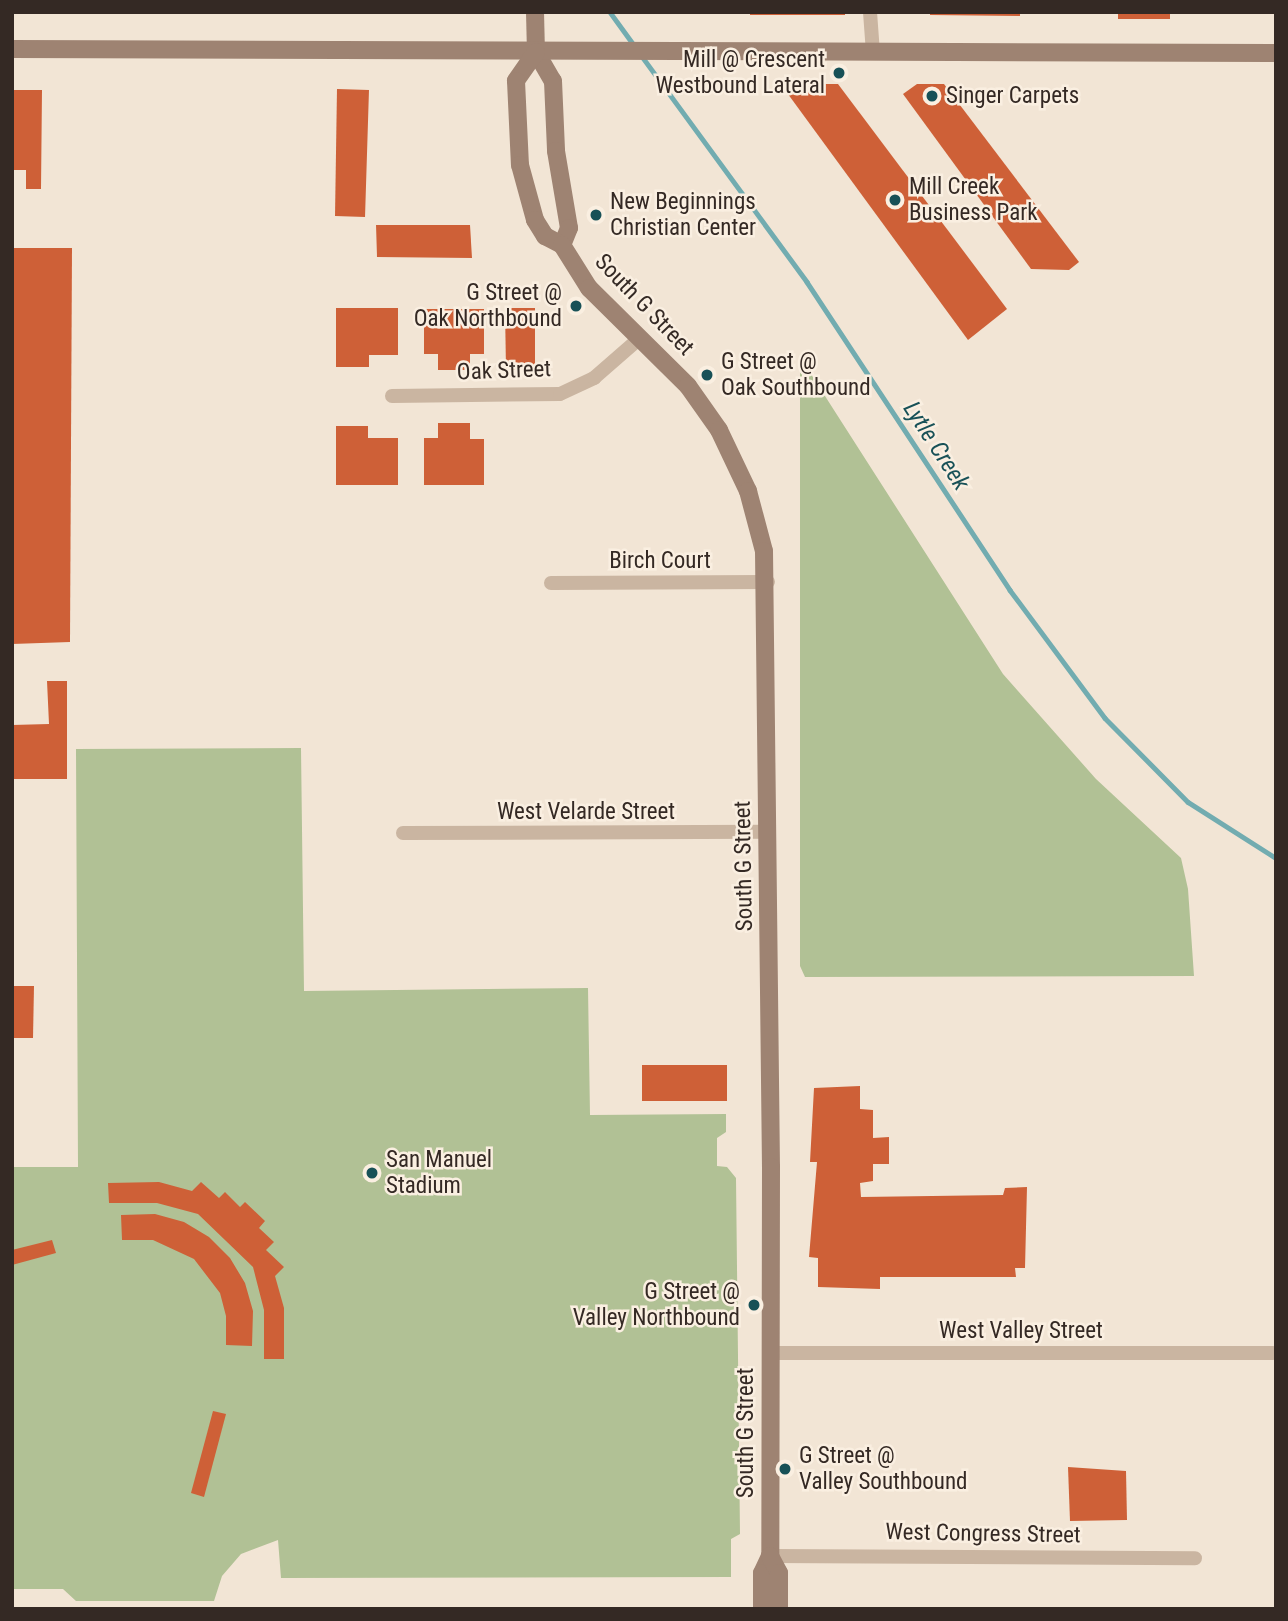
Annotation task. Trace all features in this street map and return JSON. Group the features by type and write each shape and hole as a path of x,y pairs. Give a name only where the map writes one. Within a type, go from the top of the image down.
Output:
{"main road":[{"path":"535,12 536,52 554,81 556,151 569,229 562,245"},
{"path":"12,49 1276,53"},
{"name":"South G Street","path":"536,52 516,81 520,165 535,220 544,236 562,245 589,288 688,386 724,440 759,524 768,582 770,1556 762,1573 762,1609"},
{"name":"South G Street","path":"770,1556 779,1573 779,1609"}],"street":[{"path":"870,12 873,53"},
{"name":"Oak Street","path":"392,396 559,394 594,378 641,337"},
{"name":"Birch Court","path":"551,583 768,582"},
{"name":"West Velarde Street","path":"404,833 767,832"},
{"name":"West Valley Street","path":"770,1353 1273,1353"},
{"name":"West Congress Street","path":"770,1556 1195,1559"}],"green space":[{"path":"800,357 1003,674 1096,779 1181,858 1188,889 1194,976 805,977 800,966"},
{"name":"San Manuel Stadium","path":"301,748 304,991 588,988 590,1115 726,1114 726,1132 717,1138 717,1166 727,1167 736,1178 740,1534 731,1539 731,1577 281,1578 278,1540 241,1554 222,1576 214,1601 76,1601 63,1589 12,1589 12,1167 78,1167 76,749"}],"building":[{"path":"750,12 845,12 845,15 750,15"},
{"path":"930,12 1020,12 1020,16 930,15"},
{"path":"1118,12 1170,12 1170,19 1118,19"},
{"name":"Mill Creek Business Park","path":"793,84 838,84 1007,309 968,340 785,90"},
{"path":"917,84 944,84 1079,262 1069,270 1031,269 903,94"},
{"path":"337,89 369,90 365,217 335,216"},
{"path":"12,90 42,90 41,189 26,189 26,170 12,170"},
{"path":"376,225 470,225 472,258 377,257"},
{"path":"12,248 72,248 70,642 12,644"},
{"path":"336,308 398,308 398,355 369,355 369,367 336,367"},
{"path":"505,308 535,308 535,370 506,370"},
{"path":"424,309 484,309 484,354 470,354 470,370 438,370 438,354 424,354"},
{"path":"438,423 470,423 470,439 484,439 484,485 424,485 424,438 438,438"},
{"path":"336,426 368,426 368,438 398,438 398,485 336,485"},
{"path":"47,681 67,681 67,779 12,779 12,725 49,724"},
{"path":"12,986 34,986 33,1038 12,1038"},
{"path":"642,1065 727,1065 727,1101 642,1101"},
{"path":"860,1086 860,1109 873,1110 873,1138 889,1137 889,1164 873,1164 873,1181 860,1183 861,1197 1003,1195 1005,1188 1027,1187 1025,1268 1015,1268 1016,1277 880,1277 880,1289 818,1287 818,1258 809,1257 817,1162 810,1162 814,1088"},
{"path":"159,1182 192,1191 201,1182 219,1198 225,1192 240,1207 245,1202 265,1221 259,1228 274,1242 266,1250 284,1267 275,1276 284,1308 284,1359 264,1359 264,1310 253,1267 198,1214 157,1203 109,1203 108,1183"},
{"path":"155,1214 184,1222 209,1237 230,1258 245,1283 253,1311 252,1346 226,1345 226,1316 220,1293 194,1259 153,1240 122,1240 121,1215"},
{"path":"52,1240 56,1253 12,1265 12,1250"},
{"path":"213,1411 226,1414 204,1497 191,1493"},
{"path":"1068,1467 1126,1471 1127,1520 1070,1521"}],"waterway":[{"name":"Lytle Creek","path":"610,12 634,45"},
{"name":"Lytle Creek","path":"641,55 807,282 1010,590 1105,718 1188,802 1276,858"}],"place":[{"name":"Mill @ Crescent Westbound Lateral","path":"839,73"},
{"name":"Singer Carpets","path":"932,96"},
{"name":"Mill Creek Business Park","path":"895,200"},
{"name":"New Beginnings Christian Center","path":"596,215"},
{"name":"G Street @ Oak Northbound","path":"576,306"},
{"name":"G Street @ Oak Southbound","path":"707,375"},
{"name":"San Manuel Stadium","path":"372,1173"},
{"name":"G Street @ Valley Northbound","path":"754,1305"},
{"name":"G Street @ Valley Southbound","path":"785,1469"}]}
